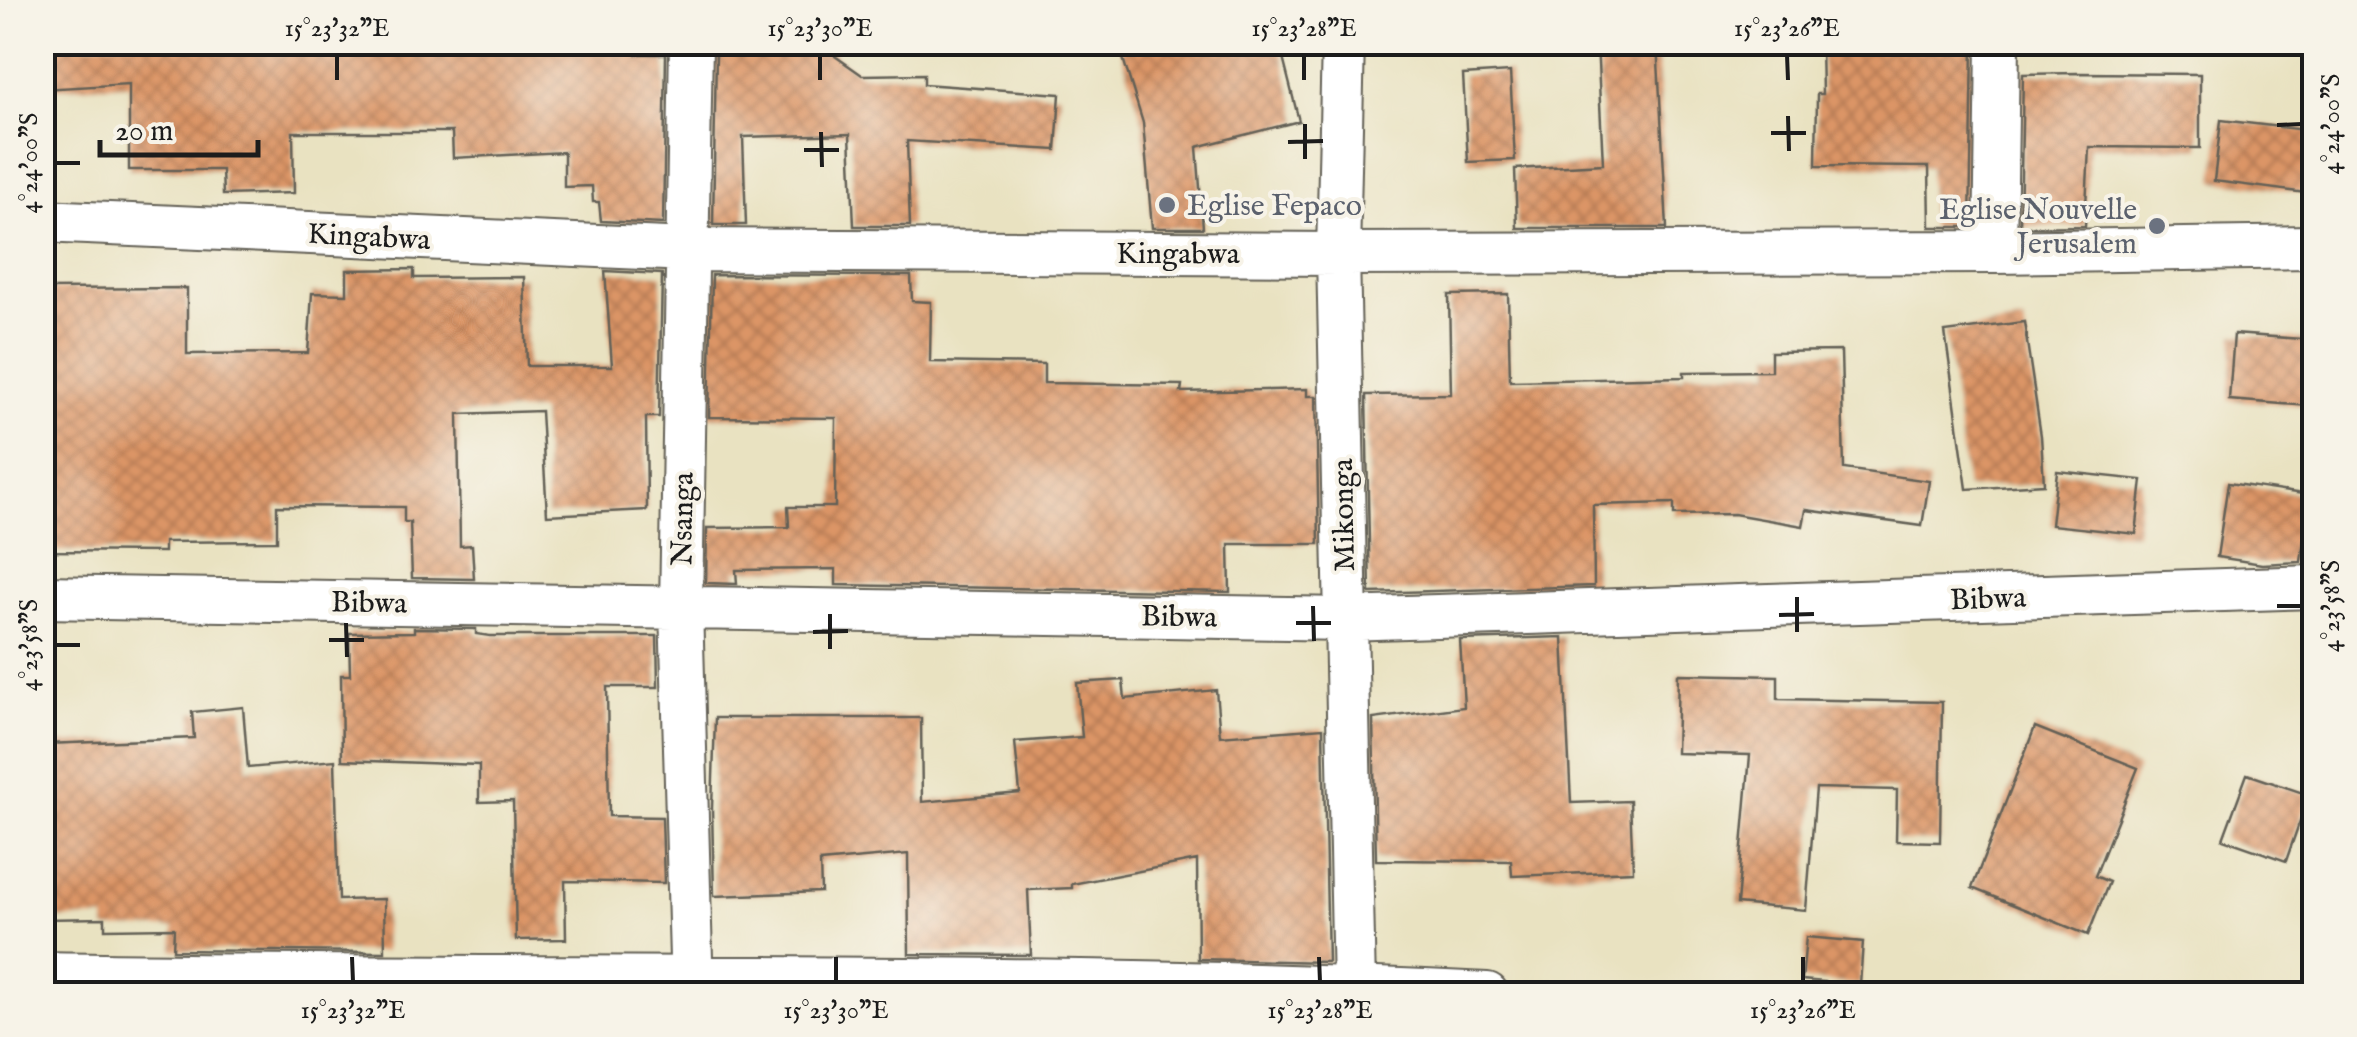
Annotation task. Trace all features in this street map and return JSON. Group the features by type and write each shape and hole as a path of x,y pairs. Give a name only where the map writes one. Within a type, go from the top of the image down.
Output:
{"street":[{"name":"Nsanga","path":"692,42 680,607 692,986"},
{"name":"Mikonga","path":"1343,42 1338,254 1354,988"},
{"path":"1995,252 1998,42"},
{"name":"Kingabwa","path":"42,221 688,250 1338,254 2314,247"},
{"name":"Bibwa","path":"42,597 1345,618 2314,588"},
{"path":"42,973 692,986 1354,988 1487,994"}],"building":[{"path":"124,42 636,42 636,54 666,54 663,224 601,221 599,202 593,202 592,186 564,187 564,152 453,158 452,132 293,132 294,193 223,195 222,170 129,170 129,84 42,89 42,48"},
{"path":"732,42 834,42 835,56 862,75 924,74 924,84 1060,94 1056,150 907,141 910,226 854,226 850,134 743,137 746,225 713,225 716,53 733,53"},
{"path":"1118,42 1279,42 1299,121 1197,147 1203,228 1152,228 1143,123"},
{"path":"1597,42 1657,42 1667,228 1517,228 1515,169 1603,164"},
{"path":"1973,42 1970,227 1930,227 1929,167 1816,166 1817,94 1822,94 1821,43"},
{"path":"1510,72 1515,160 1468,162 1463,75"},
{"path":"2023,74 2200,74 2200,148 2089,147 2085,226 2020,227"},
{"path":"2221,120 2314,131 2314,194 2214,181"},
{"path":"414,269 414,278 524,277 527,366 612,366 605,271 662,274 659,417 646,417 647,510 547,515 541,411 458,414 460,546 472,545 474,579 412,578 410,522 404,522 404,507 277,506 277,541 164,542 164,552 42,551 42,436 52,436 55,346 42,346 42,289 187,288 187,354 308,353 312,293 347,294 347,270"},
{"path":"712,275 911,276 912,301 931,302 930,362 1044,364 1044,383 1182,385 1181,392 1307,389 1307,396 1316,396 1319,544 1229,544 1230,592 836,585 836,569 736,570 737,584 706,583 707,528 789,527 788,507 835,507 836,418 709,417"},
{"path":"1508,294 1510,381 1771,371 1771,352 1841,351 1844,469 1929,481 1922,526 1806,510 1803,526 1734,514 1674,515 1674,503 1593,505 1594,586 1370,593 1366,395 1451,394 1449,295"},
{"path":"2024,322 2044,484 1967,489 1945,332"},
{"path":"2234,334 2314,340 2310,406 2229,400"},
{"path":"2057,471 2142,480 2136,534 2051,525"},
{"path":"2228,483 2310,495 2301,562 2262,564 2217,557"},
{"path":"414,628 476,629 476,634 490,636 657,636 658,687 607,687 609,816 662,817 664,883 565,881 566,939 516,940 513,801 479,802 479,765 342,760 341,675 350,675 349,633 414,632"},
{"path":"1563,637 1571,803 1630,801 1633,871 1512,876 1511,861 1376,860 1373,719 1464,707 1460,640"},
{"path":"1678,674 1778,676 1778,699 1942,702 1940,842 1896,841 1897,790 1816,788 1806,910 1737,904 1750,755 1676,753"},
{"path":"1123,680 1125,699 1216,690 1220,736 1323,728 1328,962 1198,959 1197,860 1072,884 1072,888 1028,890 1031,955 909,954 908,854 820,862 821,892 714,896 715,718 921,718 922,802 1020,793 1015,742 1082,737 1077,683"},
{"path":"243,707 248,768 335,760 339,900 384,899 385,952 173,950 174,928 105,929 105,918 42,919 42,814 50,813 47,744 194,738 192,712"},
{"path":"2035,727 2138,768 2095,876 2109,882 2088,935 1972,888"},
{"path":"2247,774 2309,795 2286,861 2223,839"},
{"path":"1806,937 1863,942 1860,985 1802,980"}],"place":[{"name":"Eglise Fepaco","path":"1167,205"},
{"name":"Eglise Nouvelle Jerusalem","path":"2157,226"}]}
